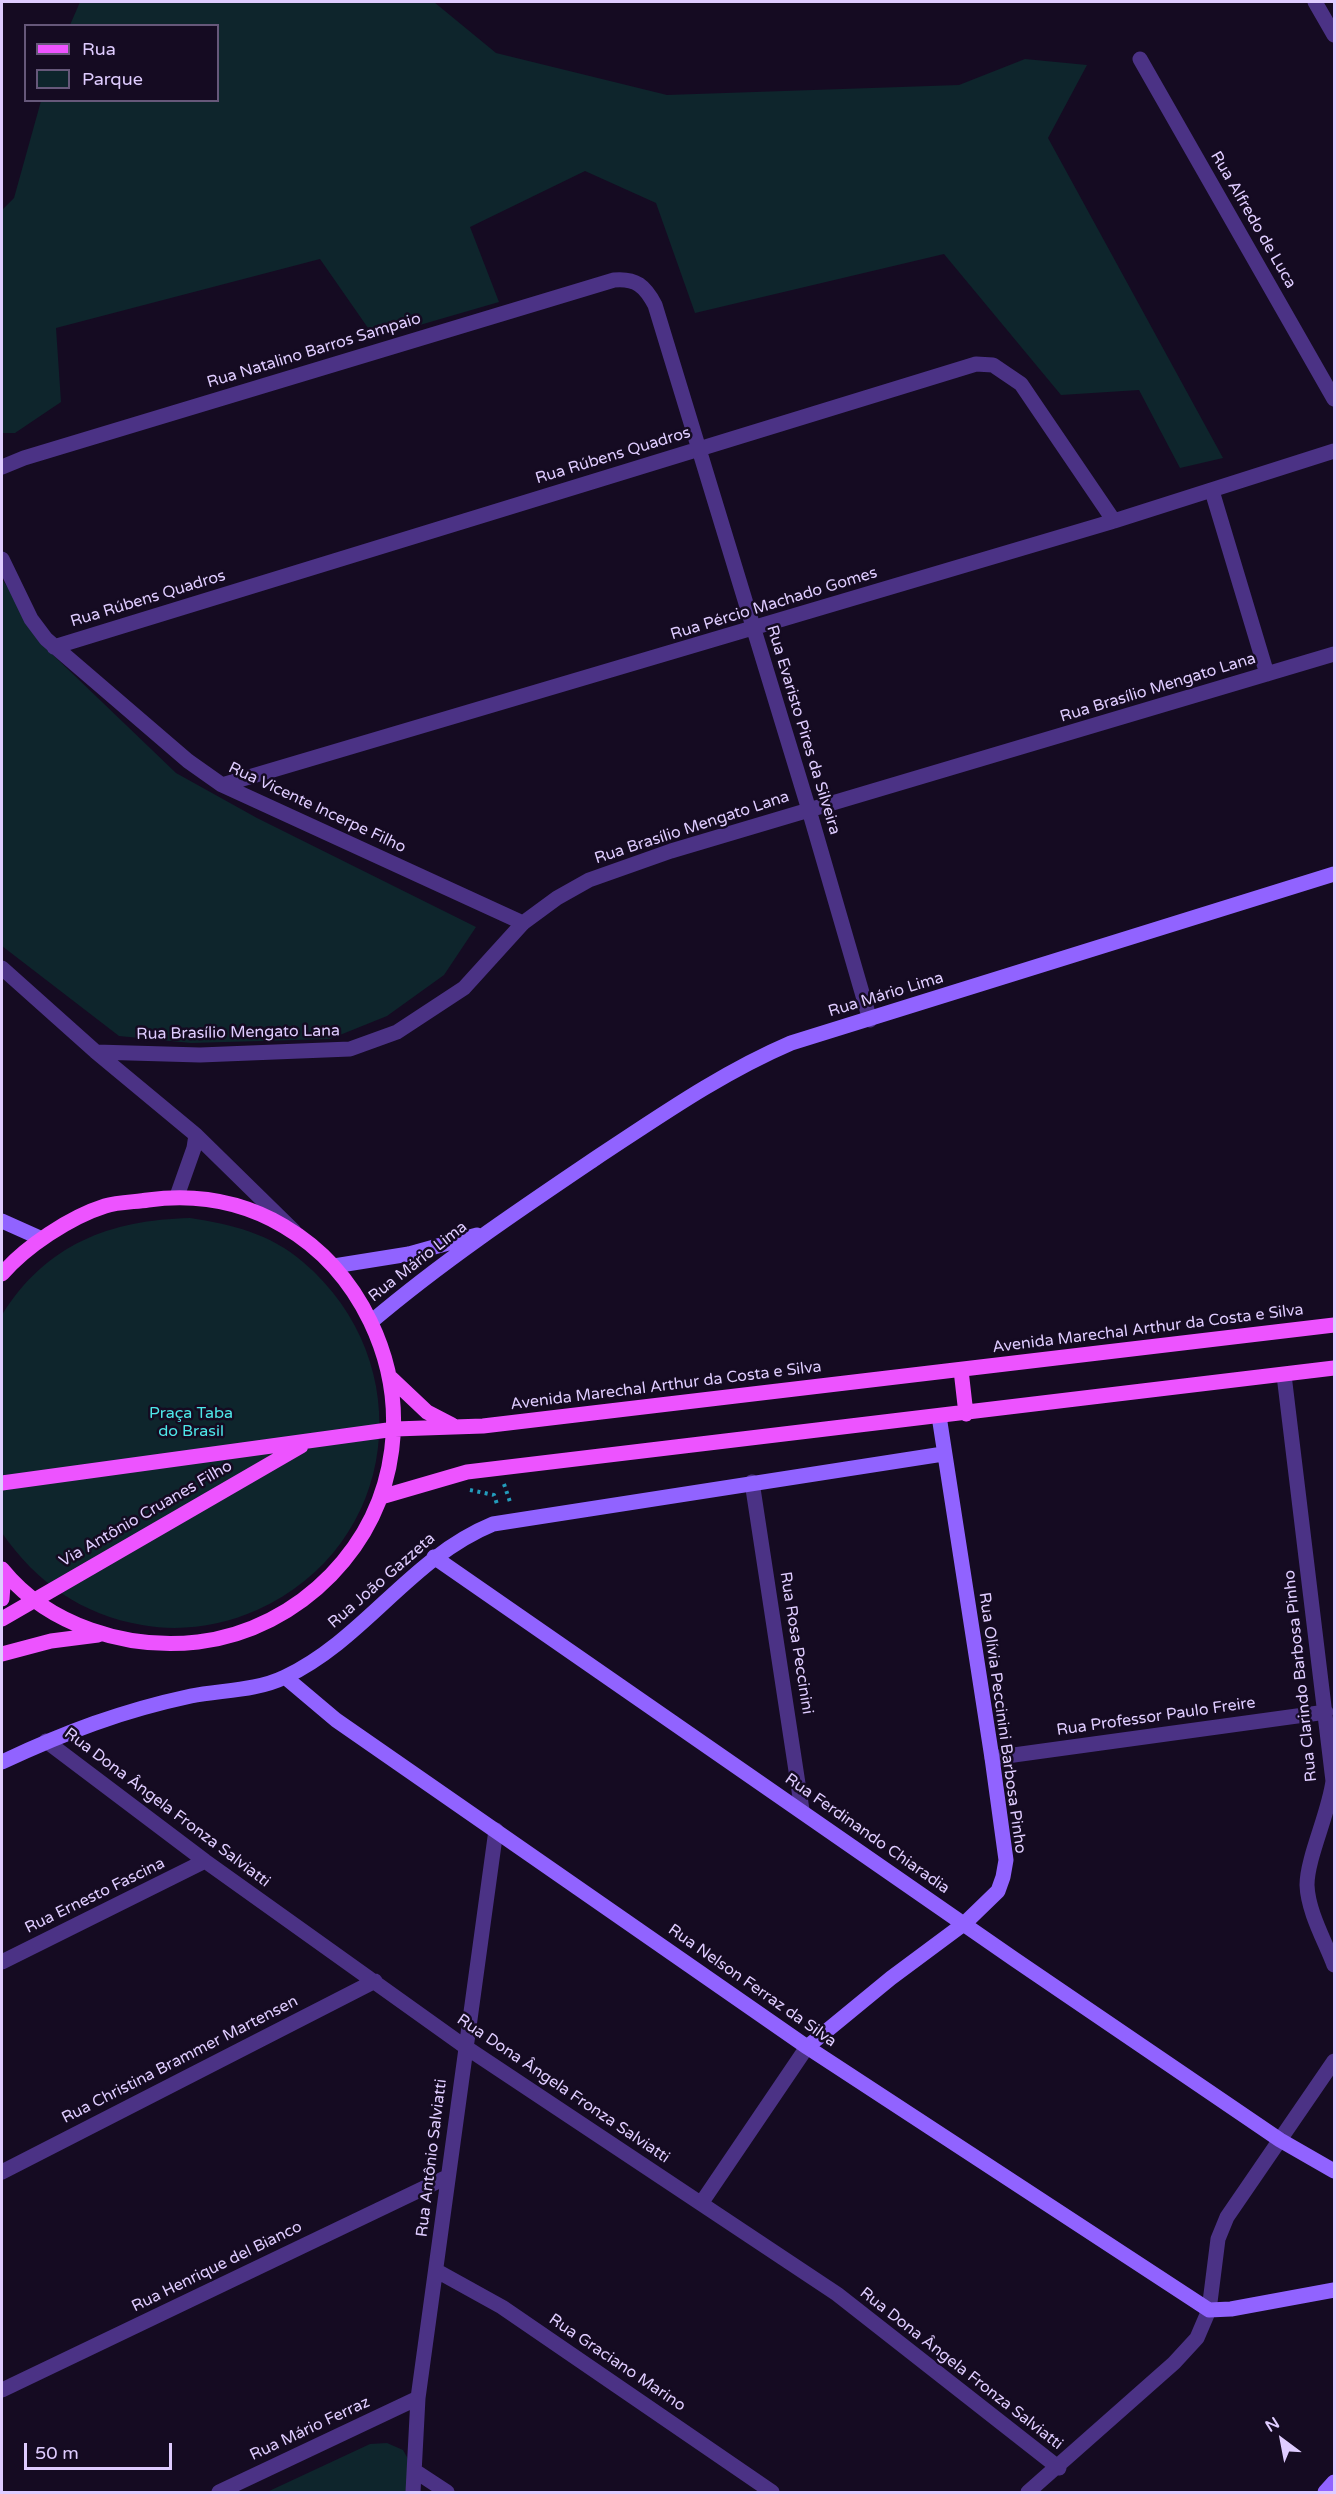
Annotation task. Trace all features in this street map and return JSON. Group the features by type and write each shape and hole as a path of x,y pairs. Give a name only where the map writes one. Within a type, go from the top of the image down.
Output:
{"main road":[{"path":"2,1274 40,1238 105,1206 177,1196 221,1202 262,1215 300,1237 334,1266 372,1321 391,1378 395,1429 381,1497 365,1531 343,1562 317,1590 286,1612 252,1629 215,1640 178,1644 140,1642 103,1634 79,1626 34,1599 3,1571"},
{"name":"Avenida Marechal Arthur da Costa e Silva","path":"2,1483 395,1429 483,1426 1335,1325"},
{"path":"381,1497 467,1472 1284,1376 1335,1368"},
{"path":"962,1370 966,1414"},
{"path":"391,1378 427,1412 455,1426"},
{"name":"Via Antônio Cruanes Filho","path":"2,1620 34,1599 309,1442"},
{"path":"2,1599 3,1571"},
{"path":"2,1654 51,1641 103,1634"}],"street":[{"path":"1315,2 1335,35"},
{"name":"Rua Alfredo de Luca","path":"1140,59 1335,399"},
{"name":"Rua Natalino Barros Sampaio","path":"2,467 24,458 614,280 628,279 639,283"},
{"name":"Rua Evaristo Pires da Silveira","path":"639,283 648,291 655,305 809,810 870,1020"},
{"name":"Rua Rúbens Quadros","path":"54,647 976,364 993,365 1021,384 1114,521"},
{"name":"Rua Pércio Machado Gomes","path":"222,785 1114,521 1335,451"},
{"path":"1212,490 1267,674"},
{"name":"Rua Vicente Incerpe Filho","path":"2,559 31,619 54,647 188,761 222,785 523,923"},
{"name":"Rua Brasílio Mengato Lana","path":"96,1052 200,1055 350,1049 397,1032 464,987 523,923 557,898 589,880 671,851 1335,654"},
{"name":"Rua Mário Lima","path":"372,1321 486,1232 709,1083 750,1061 791,1043 1335,874"},
{"path":"2,968 96,1052 196,1135 300,1237"},
{"path":"177,1196 194,1148 196,1135"},
{"path":"2,1221 40,1238"},
{"name":"Rua Mário Lima","path":"334,1266 409,1254 486,1232"},
{"name":"Rua Clarindo Barbosa Pinho","path":"1284,1376 1333,1781 1330,1804 1307,1885 1310,1905 1335,1965"},
{"name":"Rua Olívia Peccinini Barbosa Pinho","path":"702,2202 807,2047 891,1978 965,1923 998,1891 1003,1877 1005,1860 992,1758 943,1454 939,1416"},
{"name":"Rua João Gazzeta","path":"2,1762 100,1719 191,1696 263,1684 285,1677 336,1645 434,1557 465,1536 509,1521 943,1454"},
{"name":"Rua Rosa Peccinini","path":"752,1482 802,1810"},
{"name":"Rua Ferdinando Chiaradia","path":"434,1557 1280,2139 1335,2171"},
{"name":"Rua Nelson Ferraz da Silva","path":"285,1677 336,1720 807,2047 1209,2310"},
{"name":"Rua Professor Paulo Freire","path":"992,1758 1326,1712"},
{"name":"Rua Dona Ângela Fronza Salviatti","path":"46,1741 205,1861 464,2046 702,2202 837,2294 1059,2468"},
{"name":"Rua Antônio Salviatti","path":"413,2493 418,2398 437,2271 464,2046 496,1830"},
{"name":"Rua Ernesto Fascina","path":"2,1962 205,1861"},
{"name":"Rua Christina Brammer Martensen","path":"2,2172 375,1981"},
{"path":"1028,2493 1059,2468 1174,2363 1197,2338 1209,2310 1218,2239 1227,2217 1335,2061"},
{"name":"Rua Henrique del Bianco","path":"2,2390 447,2177"},
{"name":"Rua Graciano Marino","path":"437,2271 502,2307 772,2493"},
{"path":"1209,2310 1231,2309 1335,2290"},
{"name":"Rua Mário Ferraz","path":"219,2493 418,2398"},
{"path":"415,2471 447,2493"},
{"path":"1324,2493 1335,2482"}],"path":[{"path":"495,1484 504,1482 509,1521"},
{"path":"485,1486 467,1490 494,1495 509,1521"}],"green space":[{"path":"80,2 434,2 496,53 667,95 959,85 1025,59 1087,65 1048,138 1223,458 1180,468 1139,390 1061,395 944,254 695,313 656,203 585,171 470,227 499,302 375,338 320,259 56,328 61,402 15,433 2,433 2,210 14,198 41,102 219,102 219,24 70,24"},
{"path":"2,579 51,653 176,773 257,818 476,927 444,975 387,1016 330,1039 191,1043 119,1036 2,946"},
{"name":"Praça Taba do Brasil","path":"190,1218 235,1227 278,1244 303,1262 341,1303 366,1350 378,1399 378,1450 366,1498 341,1543 305,1581 243,1616 215,1624 171,1628 120,1620 62,1594 30,1567 2,1533 2,1315 19,1291 39,1270 82,1241 133,1224"},
{"path":"387,2443 403,2450 412,2466 410,2492 267,2492 370,2444"}]}
